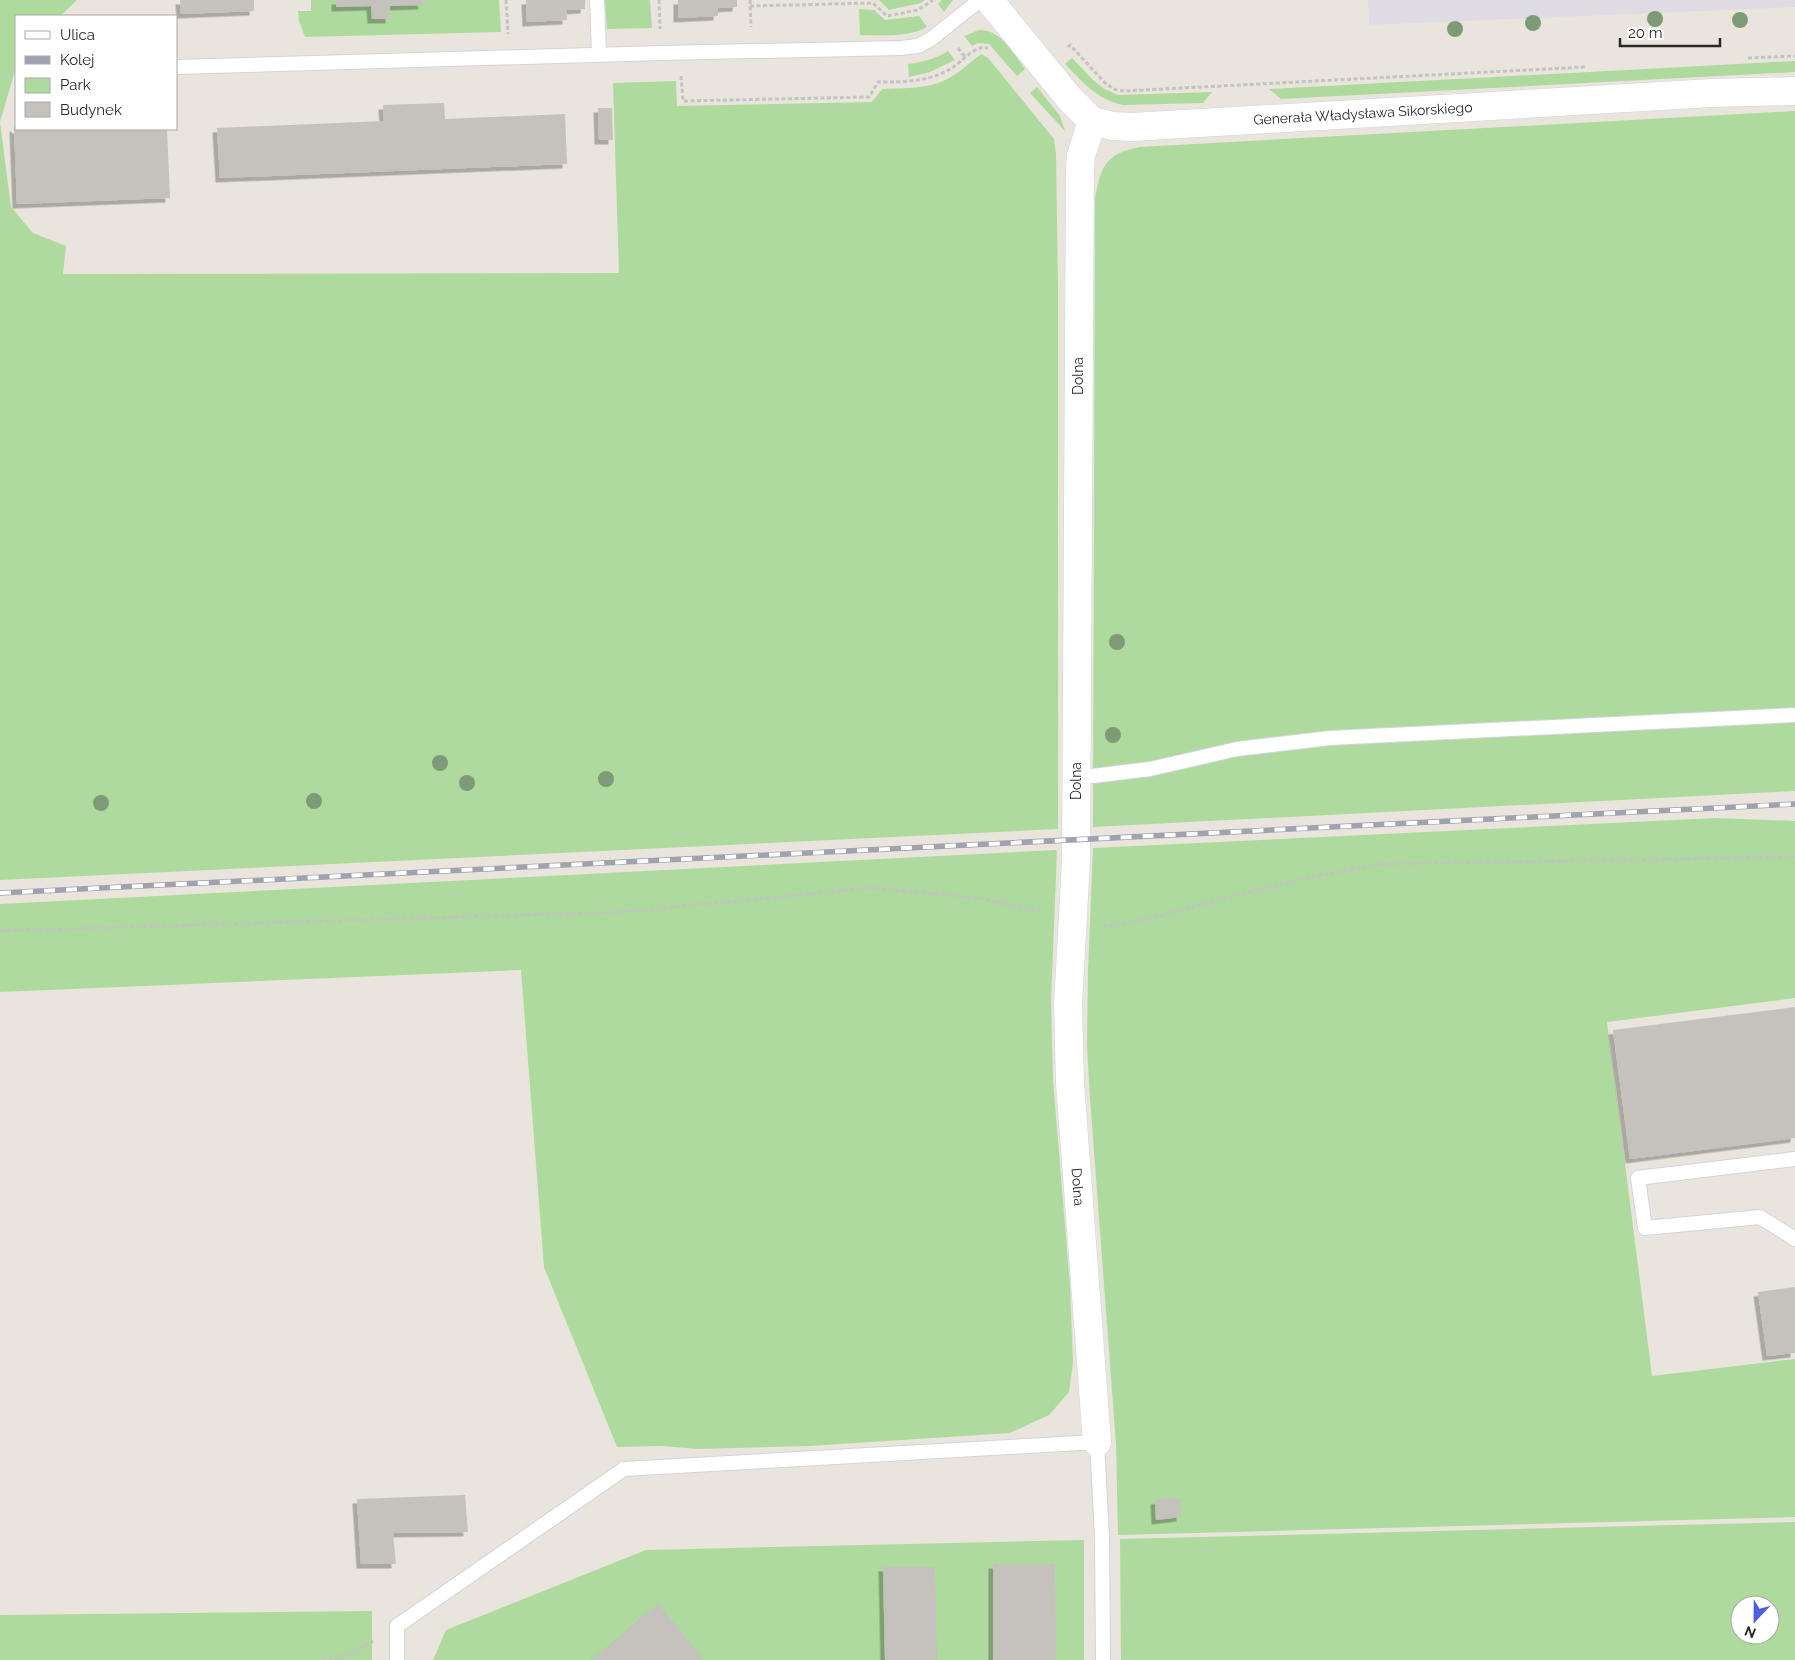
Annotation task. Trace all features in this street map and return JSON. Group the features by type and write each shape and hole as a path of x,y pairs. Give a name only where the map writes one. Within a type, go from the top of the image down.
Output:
{"street":[{"path":"988,0 1070,99 1092,121"},
{"name":"Generała Władysława Sikorskiego","path":"1092,121 1113,126 1132,127 1712,93 1795,90"},
{"name":"Dolna","path":"1092,121 1081,156 1080,168 1076,861 1068,1005 1070,1083 1097,1442"}],"lane":[{"path":"597,0 599,54"},
{"path":"178,67 910,47 918,46 931,40 980,0"},
{"path":"1076,778 1150,769 1237,749 1330,738 1795,715"},
{"path":"1795,1159 1638,1178 1644,1228 1760,1217 1795,1239"},
{"path":"397,1660 397,1626 624,1469 1097,1442 1102,1537 1103,1660"}],"path":[{"path":"506,0 508,37"},
{"path":"750,6 873,4 887,16 918,10 933,0"},
{"path":"1070,46 1106,84 1114,89 1124,90 1594,66"},
{"path":"681,76 683,101 870,97 878,82 921,80 939,75 952,68 976,49 982,47 990,49"},
{"path":"1741,59 1795,56"},
{"path":"0,931 622,912 871,888 979,898 1110,926 1152,918 1228,897 1302,880 1382,864 1795,857"},
{"path":"322,1660 349,1655 397,1626"}],"shaded area":[{"path":"1368,0 1795,0 1795,7 1369,25"}],"green space":[{"path":"0,0 77,0 61,15 15,15 15,70 0,122"},
{"path":"311,0 499,0 501,32 305,37 299,21 298,11 311,11"},
{"path":"605,0 650,0 652,28 607,29"},
{"path":"879,0 925,0 921,3 889,10"},
{"path":"942,0 953,0 944,12 938,4"},
{"path":"859,9 874,10 885,20 919,16 927,27 919,31 903,34 860,35"},
{"path":"979,30 987,31 1000,38 1025,69 1017,76 989,44 978,43 972,46 964,36"},
{"path":"948,51 955,60 930,72 909,77 908,64 929,60"},
{"path":"981,54 988,58 1054,139 1056,154 1058,285 1058,829 0,880 0,122 11,207 33,233 66,246 63,274 619,273 613,83 676,81 677,106 872,102 882,89 931,85 950,78"},
{"path":"1072,58 1093,80 1103,88 1118,95 1212,92 1203,103 1123,105 1114,103 1098,95 1084,84 1065,64"},
{"path":"1795,61 1795,72 1281,99 1269,89"},
{"path":"1037,87 1060,116 1065,131 1030,93"},
{"path":"1795,111 1795,791 1093,827 1095,199 1099,178 1107,163 1119,153 1140,147"},
{"path":"1716,818 1795,821 1795,998 1607,1022 1652,1376 1795,1359 1795,1517 1118,1535 1116,1444 1087,1045 1093,848"},
{"path":"1057,850 1051,1001 1053,1080 1070,1286 1073,1363 1069,1392 1049,1415 1010,1433 809,1446 698,1449 662,1446 617,1447 544,1267 521,970 0,992 0,904"},
{"path":"1795,1522 1795,1660 1121,1660 1120,1539"},
{"path":"1084,1540 1084,1660 433,1660 446,1630 646,1550"},
{"path":"372,1611 372,1660 0,1660 0,1615"}],"building":[{"path":"180,0 254,0 254,11 181,14"},
{"path":"336,0 422,0 423,5 390,6 390,19 372,19 371,6 336,7"},
{"path":"526,0 585,0 585,9 566,10 567,20 527,22"},
{"path":"678,0 737,0 737,7 718,8 718,16 678,18"},
{"path":"444,103 445,119 565,114 567,164 220,178 217,128 384,121 383,105"},
{"path":"598,108 612,108 613,140 599,140"},
{"path":"14,127 15,130 167,130 170,198 17,204"},
{"path":"1795,1007 1795,1138 1630,1159 1613,1030"},
{"path":"1795,1287 1795,1353 1767,1356 1758,1292"},
{"path":"465,1495 468,1532 393,1533 396,1564 361,1564 357,1499"},
{"path":"1180,1498 1181,1517 1156,1520 1155,1500"},
{"path":"993,1564 1055,1564 1056,1660 993,1660"},
{"path":"883,1567 935,1567 937,1660 885,1660"},
{"path":"658,1604 703,1658 700,1660 591,1660"}],"railway":[{"path":"0,893 1795,804"}]}
